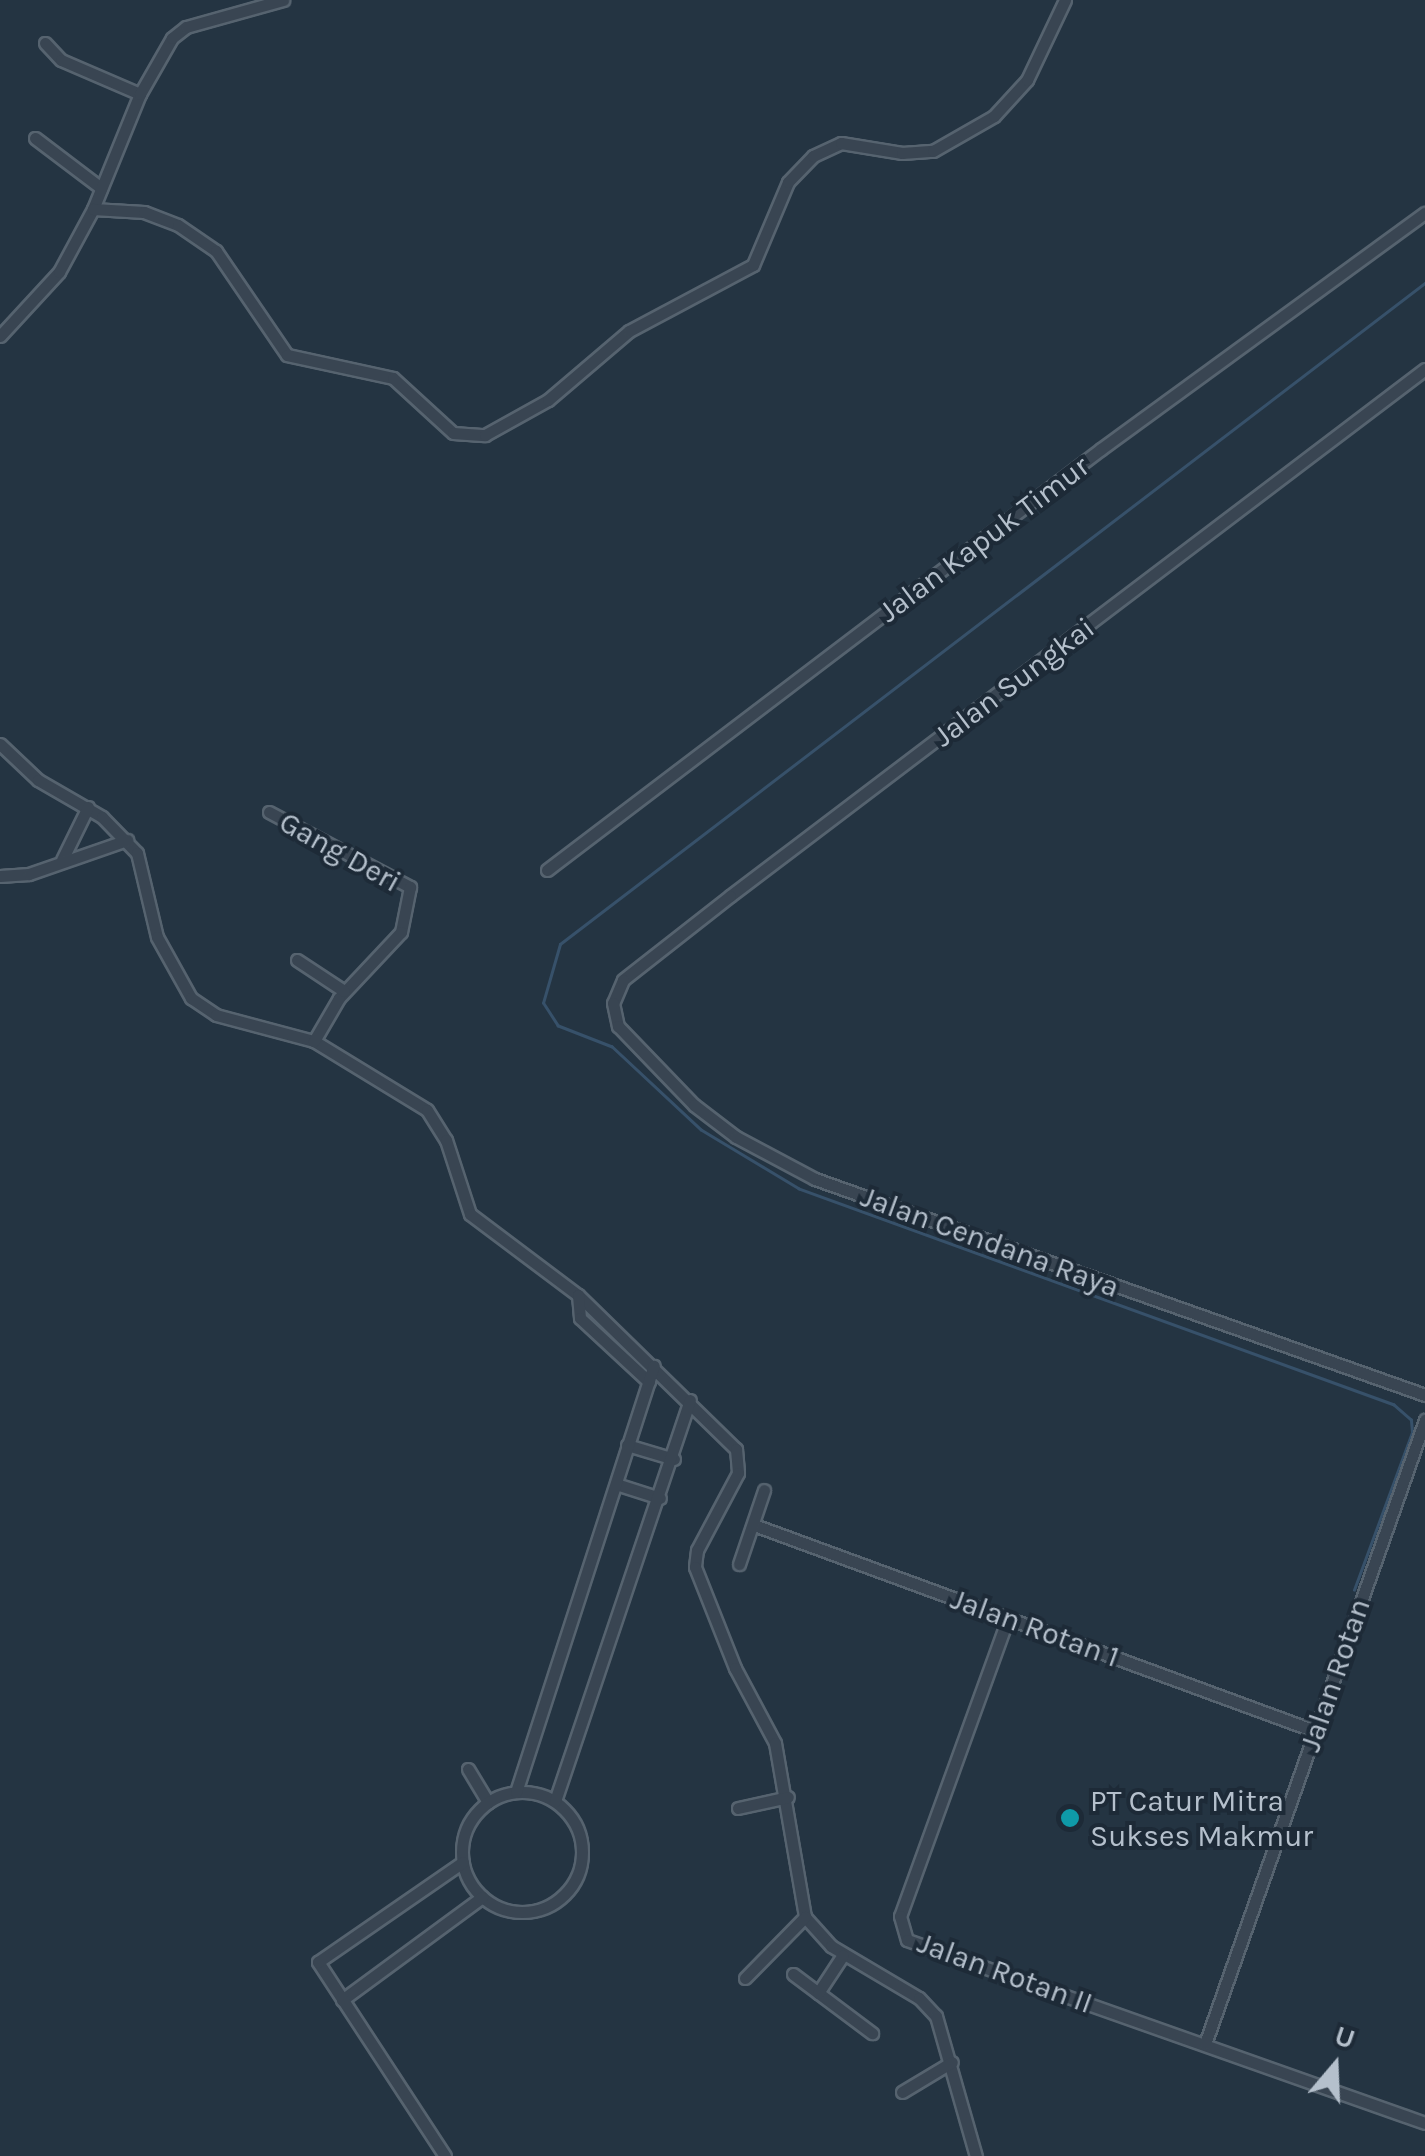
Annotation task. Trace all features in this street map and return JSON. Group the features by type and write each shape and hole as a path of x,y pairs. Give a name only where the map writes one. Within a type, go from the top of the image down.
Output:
{"street":[{"path":"0,336 59,272 93,209 140,94 165,46 182,29 284,0"},
{"path":"93,209 144,212 199,236 229,264 287,354 392,378 447,429 476,437 548,400 629,331 752,265 788,182 814,156 841,143 902,154 933,151 994,116 1027,80 1066,0"},
{"path":"45,42 61,60 140,94"},
{"path":"35,138 101,188"},
{"name":"Jalan Kapuk Timur","path":"547,870 1101,449 1425,214"},
{"name":"Jalan Sungkai","path":"613,1003 623,980 730,896 1425,368"},
{"path":"0,744 38,780 88,806 127,840 142,864 157,937 180,986 216,1015 314,1041 368,1070 436,1120 470,1214 578,1295 690,1400 740,1460 696,1550 695,1567 736,1668 770,1730 788,1797 805,1916 843,1955 929,2007 952,2062 976,2156"},
{"path":"62,860 88,806"},
{"name":"Gang Deri","path":"268,812 410,887 401,932 344,991 314,1041"},
{"path":"0,876 29,874 127,840"},
{"path":"298,960 344,991"},
{"name":"Jalan Cendana Raya","path":"613,1003 618,1026 694,1105 800,1172 1425,1395"},
{"path":"578,1295 580,1318 648,1382"},
{"path":"516,1792 654,1366"},
{"path":"555,1801 674,1459 690,1400"},
{"name":"Jalan Rotan","path":"1205,2044 1425,1420"},
{"path":"627,1445 674,1459"},
{"path":"616,1484 660,1498"},
{"path":"739,1564 764,1490"},
{"name":"Jalan Rotan 1","path":"754,1525 1315,1731"},
{"name":"Jalan Rotan II","path":"1008,1618 900,1928 908,1940 1425,2122"},
{"path":"468,1769 488,1802"},
{"path":"516,1792 555,1801 582,1841 571,1888 556,1902 528,1912 482,1897 463,1862 465,1833 488,1802 516,1792"},
{"path":"738,1808 788,1797"},
{"path":"445,2156 319,1959 463,1862"},
{"path":"342,2000 482,1897"},
{"path":"745,1978 805,1916"},
{"path":"818,1993 843,1955"},
{"path":"793,1974 872,2034"},
{"path":"902,2092 952,2062"}],"waterway":[{"path":"1354,1590 1412,1432 1411,1420 1394,1405 799,1189 701,1130 612,1047 558,1026 543,1003 560,944 1425,283"}],"place":[{"name":"PT Catur Mitra Sukses Makmur","path":"1070,1818"}]}
